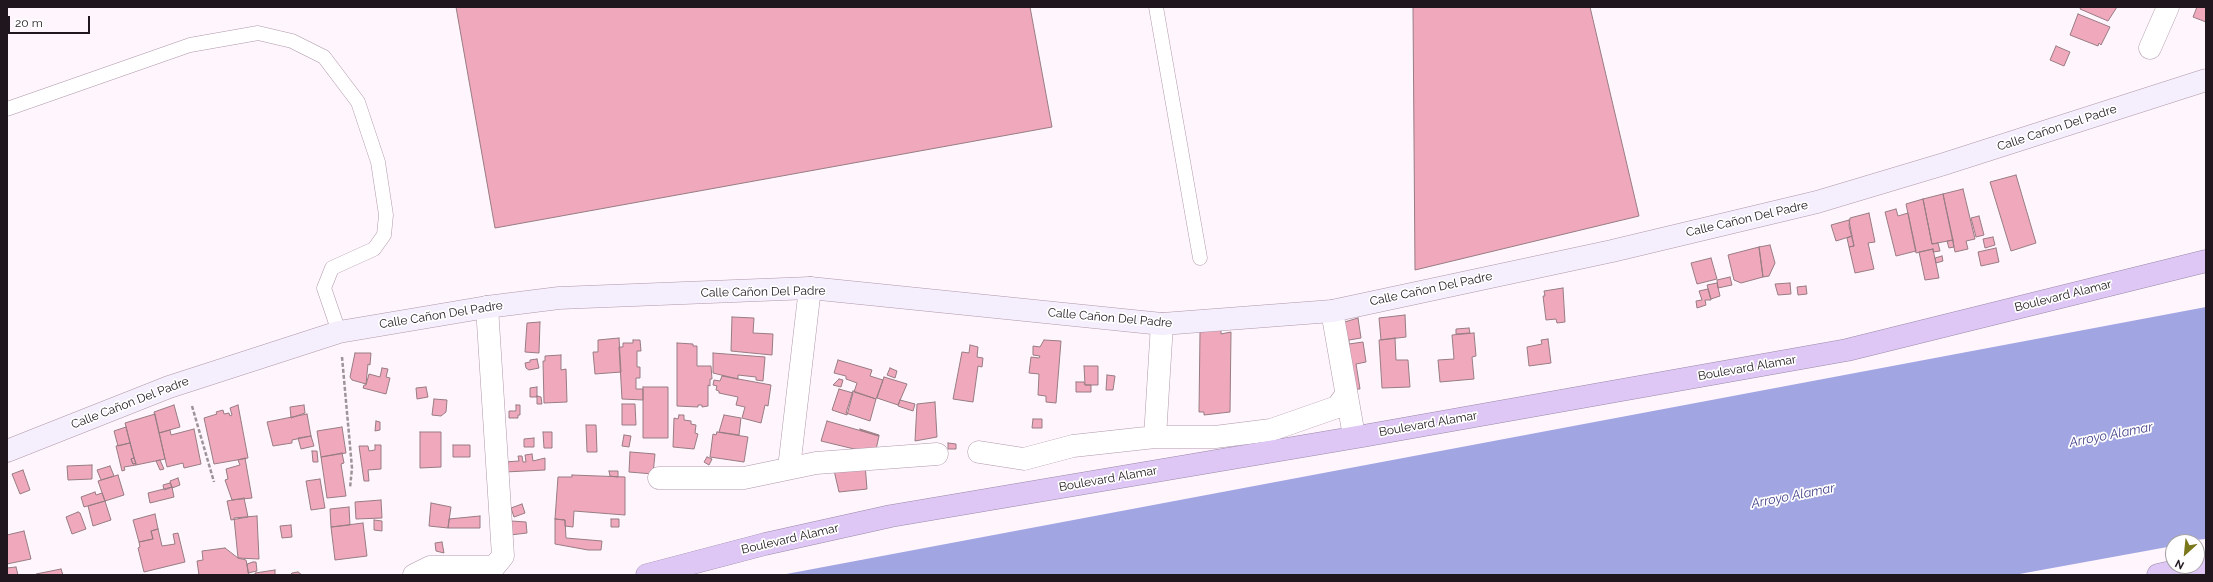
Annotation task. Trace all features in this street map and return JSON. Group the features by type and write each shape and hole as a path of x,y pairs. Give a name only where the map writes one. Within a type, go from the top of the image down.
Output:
{"highway":[{"name":"Boulevard Alamar","path":"647,575 765,544 891,516 1847,350 2206,261"}],"street":[{"path":"2150,48 2168,7"},
{"name":"Calle Cañon Del Padre","path":"7,451 185,382 339,332 487,307 559,298 810,288 1162,324 1332,311 1612,251 1817,202 1944,164 2206,80"},
{"path":"789,468 810,288"},
{"path":"414,575 430,567 494,567 503,556 487,307"},
{"path":"1332,311 1354,436"},
{"path":"1155,437 1162,324"},
{"path":"979,452 1024,459 1073,446 1155,437 1215,437 1271,430 1337,407 1346,395"},
{"path":"659,478 744,478 816,463 937,454"}],"lane":[{"path":"1156,7 1200,258"},
{"path":"7,109 190,45 258,33 292,41 324,58 358,102 378,162 386,215 384,235 374,249 332,268 324,288 339,332"}],"path":[{"path":"339,332 352,468 350,488"},
{"path":"185,382 214,482"}],"water":[{"name":"Arroyo Alamar","path":"2206,307 2206,539 2205,534 2165,534 2165,547 2014,575 781,575"}],"building":[{"path":"456,7 1030,7 1052,127 495,228"},
{"path":"1413,7 1590,7 1639,216 1415,270"},
{"path":"2081,7 2117,7 2108,21 2080,9"},
{"path":"2197,7 2206,7 2206,22 2193,17"},
{"path":"2078,14 2110,27 2101,45 2099,43 2098,46 2070,35"},
{"path":"2056,46 2070,52 2064,66 2050,60"},
{"path":"2016,175 2036,243 2011,251 1990,182"},
{"path":"1963,189 1975,239 1966,241 1968,249 1955,252 1943,194"},
{"path":"1943,194 1953,240 1932,244 1923,199"},
{"path":"1923,199 1932,244 1938,243 1940,251 1933,252 1933,249 1916,253 1906,204"},
{"path":"1896,209 1898,216 1908,213 1916,251 1896,256 1885,212"},
{"path":"1869,213 1875,242 1868,243 1874,269 1855,273 1849,247 1854,246 1849,226 1850,218"},
{"path":"1979,216 1984,235 1976,237 1971,218"},
{"path":"1849,220 1852,236 1836,241 1831,225"},
{"path":"1852,236 1854,246 1849,247 1847,238"},
{"path":"1993,237 1995,245 1985,248 1983,239"},
{"path":"1953,240 1954,247 1949,248 1947,241"},
{"path":"1770,245 1775,263 1769,276 1763,277 1759,247"},
{"path":"1759,247 1763,277 1741,283 1734,280 1728,255"},
{"path":"1996,248 1999,262 1981,266 1978,252"},
{"path":"1933,249 1939,278 1925,280 1919,252"},
{"path":"1942,256 1943,261 1936,263 1935,258"},
{"path":"1711,258 1717,279 1697,284 1691,263"},
{"path":"1730,277 1732,285 1718,288 1717,280"},
{"path":"1717,283 1720,296 1711,299 1707,285"},
{"path":"1790,283 1791,294 1778,295 1775,284"},
{"path":"1806,286 1807,294 1798,295 1797,287"},
{"path":"1563,288 1565,322 1557,323 1556,319 1546,320 1543,296 1545,296 1544,291"},
{"path":"1708,289 1711,300 1705,300 1706,305 1697,308 1696,301 1702,300 1699,291"},
{"path":"1405,315 1406,337 1381,340 1379,318"},
{"path":"732,317 754,318 753,333 773,334 772,355 731,351"},
{"path":"1358,318 1361,338 1349,340 1349,344 1363,342 1366,362 1356,364 1360,389 1355,389 1338,324"},
{"path":"540,322 539,353 525,352 527,323"},
{"path":"1211,325 1221,325 1221,334 1231,332 1230,412 1204,415 1204,412 1199,412 1200,332 1211,331"},
{"path":"1469,328 1470,333 1456,334 1456,329"},
{"path":"1474,333 1476,356 1472,357 1474,379 1440,382 1438,360 1454,359 1452,335"},
{"path":"619,338 621,372 595,374 593,352 598,352 598,340"},
{"path":"1395,338 1396,360 1408,360 1410,387 1382,388 1379,340"},
{"path":"1548,339 1551,363 1529,366 1527,347 1542,344 1541,340"},
{"path":"633,340 640,340 641,351 637,351 637,367 640,367 640,378 636,378 636,389 643,389 643,400 622,399 619,347 623,347 623,343 633,343"},
{"path":"1044,340 1061,341 1056,403 1046,402 1046,396 1038,395 1039,374 1029,373 1031,357 1039,358 1040,356 1033,355 1033,346 1040,347"},
{"path":"677,343 693,344 693,346 697,346 697,366 711,366 712,379 710,379 710,386 708,385 708,406 677,406"},
{"path":"970,345 978,347 977,357 983,358 982,367 978,366 973,402 953,399 962,352 969,353"},
{"path":"355,353 371,353 370,365 368,364 366,384 352,380 350,377"},
{"path":"713,353 765,357 763,381 756,380 756,377 738,375 738,379 713,373"},
{"path":"561,355 561,370 566,369 567,402 544,403 543,361 545,361 545,356"},
{"path":"537,359 539,368 529,370 526,368 525,363 530,362 530,360"},
{"path":"838,360 872,370 870,376 883,380 876,399 854,392 857,383 846,379 846,376 834,373"},
{"path":"1084,366 1098,366 1098,385 1085,385"},
{"path":"382,368 388,369 386,377 390,378 386,394 363,388 364,385 366,385 369,374 380,377"},
{"path":"890,368 897,371 895,378 887,375"},
{"path":"1107,375 1115,376 1113,390 1106,390"},
{"path":"722,376 771,385 768,406 765,405 761,423 742,418 745,407 736,405 738,397 719,393 719,391 716,390 717,386 713,385 714,380 720,381"},
{"path":"884,377 907,384 898,405 877,398"},
{"path":"839,379 843,380 841,387 833,385"},
{"path":"1076,382 1084,382 1085,385 1091,385 1091,392 1076,392"},
{"path":"426,387 428,397 417,399 416,388"},
{"path":"537,387 537,397 530,397 530,388"},
{"path":"643,387 668,387 668,438 643,438"},
{"path":"839,389 853,393 847,415 832,410"},
{"path":"853,391 876,399 870,421 846,413"},
{"path":"537,396 541,397 542,404 537,404"},
{"path":"434,399 447,400 446,412 441,416 432,415"},
{"path":"900,400 915,404 913,411 898,406"},
{"path":"935,402 937,437 915,441 917,404"},
{"path":"622,404 635,404 636,425 622,425"},
{"path":"174,405 180,427 159,433 154,412"},
{"path":"238,405 248,458 214,464 204,418 217,414 216,412 223,410 224,414 229,413 230,416 232,415 230,408"},
{"path":"304,405 305,413 291,418 290,407"},
{"path":"516,405 520,405 520,415 518,415 518,418 509,418 509,411 516,411"},
{"path":"155,414 165,459 136,465 125,423"},
{"path":"307,414 311,436 292,440 292,443 273,446 267,422"},
{"path":"679,415 684,415 684,420 691,421 691,424 696,425 695,433 698,434 694,449 673,447 674,418 678,419"},
{"path":"724,415 741,418 739,435 719,432"},
{"path":"1033,419 1042,419 1042,428 1032,428"},
{"path":"376,421 380,422 380,430 375,431"},
{"path":"827,421 879,436 875,454 821,441"},
{"path":"586,425 596,425 597,452 587,452"},
{"path":"126,427 130,443 118,446 114,431"},
{"path":"342,427 346,453 321,457 317,431"},
{"path":"194,429 201,464 184,468 183,463 167,467 159,433 170,430 171,435"},
{"path":"860,430 879,435 879,436"},
{"path":"420,432 441,432 441,467 420,468"},
{"path":"543,432 552,432 552,448 544,448"},
{"path":"717,432 748,437 744,462 710,457 713,434 716,435"},
{"path":"624,435 631,436 629,447 622,446"},
{"path":"311,436 314,446 301,449 298,438"},
{"path":"534,438 534,447 524,447 524,439"},
{"path":"130,443 134,458 131,459 133,464 136,463 136,465 124,467 125,470 122,471 116,446"},
{"path":"948,443 956,444 956,449 948,449"},
{"path":"375,445 381,445 381,469 368,470 369,481 364,481 359,446 368,446 369,451 375,450"},
{"path":"453,445 470,445 470,457 453,457"},
{"path":"312,451 317,451 318,462 313,462"},
{"path":"630,452 655,454 653,474 629,472"},
{"path":"342,453 344,463 341,464 346,496 327,498 321,457"},
{"path":"532,454 533,461 545,458 545,470 505,472 504,462 519,461 518,456 522,456 523,462 526,462 525,455"},
{"path":"707,457 712,459 709,465 704,462"},
{"path":"134,458 136,463 133,464 131,459"},
{"path":"245,458 252,498 232,500 225,480 228,479 226,469 240,465 238,460"},
{"path":"160,460 164,469 160,470 156,461"},
{"path":"865,464 867,489 839,492 833,466"},
{"path":"92,465 92,479 68,480 67,466"},
{"path":"110,466 114,476 101,480 97,470"},
{"path":"23,470 30,490 20,494 12,474"},
{"path":"609,471 618,471 618,477 610,476"},
{"path":"118,475 124,495 105,501 98,481"},
{"path":"572,475 625,477 625,515 574,511 573,527 565,526 565,520 555,519 558,477 572,477"},
{"path":"178,478 180,485 172,488 170,481"},
{"path":"320,479 325,508 311,510 306,481"},
{"path":"170,483 172,487 164,490 163,485"},
{"path":"172,487 174,497 150,503 148,493"},
{"path":"95,492 96,495 102,493 105,501 84,507 81,497"},
{"path":"244,498 248,517 231,520 227,501"},
{"path":"381,500 382,518 356,519 355,502"},
{"path":"105,501 111,520 93,526 88,506"},
{"path":"431,503 451,507 448,528 429,526"},
{"path":"522,504 525,513 514,517 511,508"},
{"path":"349,507 350,525 331,527 330,509"},
{"path":"78,512 80,513 86,529 72,534 66,517"},
{"path":"155,514 158,529 151,531 153,539 139,542 133,520"},
{"path":"257,516 259,559 238,558 234,518"},
{"path":"480,516 480,528 448,528 449,519"},
{"path":"555,519 565,520 566,538 602,541 601,550 588,550 555,544"},
{"path":"611,519 619,519 619,527 611,527"},
{"path":"374,520 382,521 382,531 374,530"},
{"path":"511,521 526,522 527,533 510,535"},
{"path":"363,523 367,556 335,560 331,527"},
{"path":"291,525 292,537 282,538 280,526"},
{"path":"158,529 162,546 175,544 173,534 178,533 185,562 144,572 138,548 140,547 139,542 153,539 151,531"},
{"path":"24,531 31,559 7,564 7,535"},
{"path":"442,542 444,553 436,551 435,543"},
{"path":"225,548 238,558 246,560 249,575 199,575 197,561 203,560 202,551"},
{"path":"256,562 257,571 248,573 247,564"},
{"path":"16,567 18,575 7,575 7,568"},
{"path":"61,569 63,575 36,575 36,574"},
{"path":"275,570 275,575 255,575 255,573"},
{"path":"298,572 302,575 290,575 292,573"}]}
